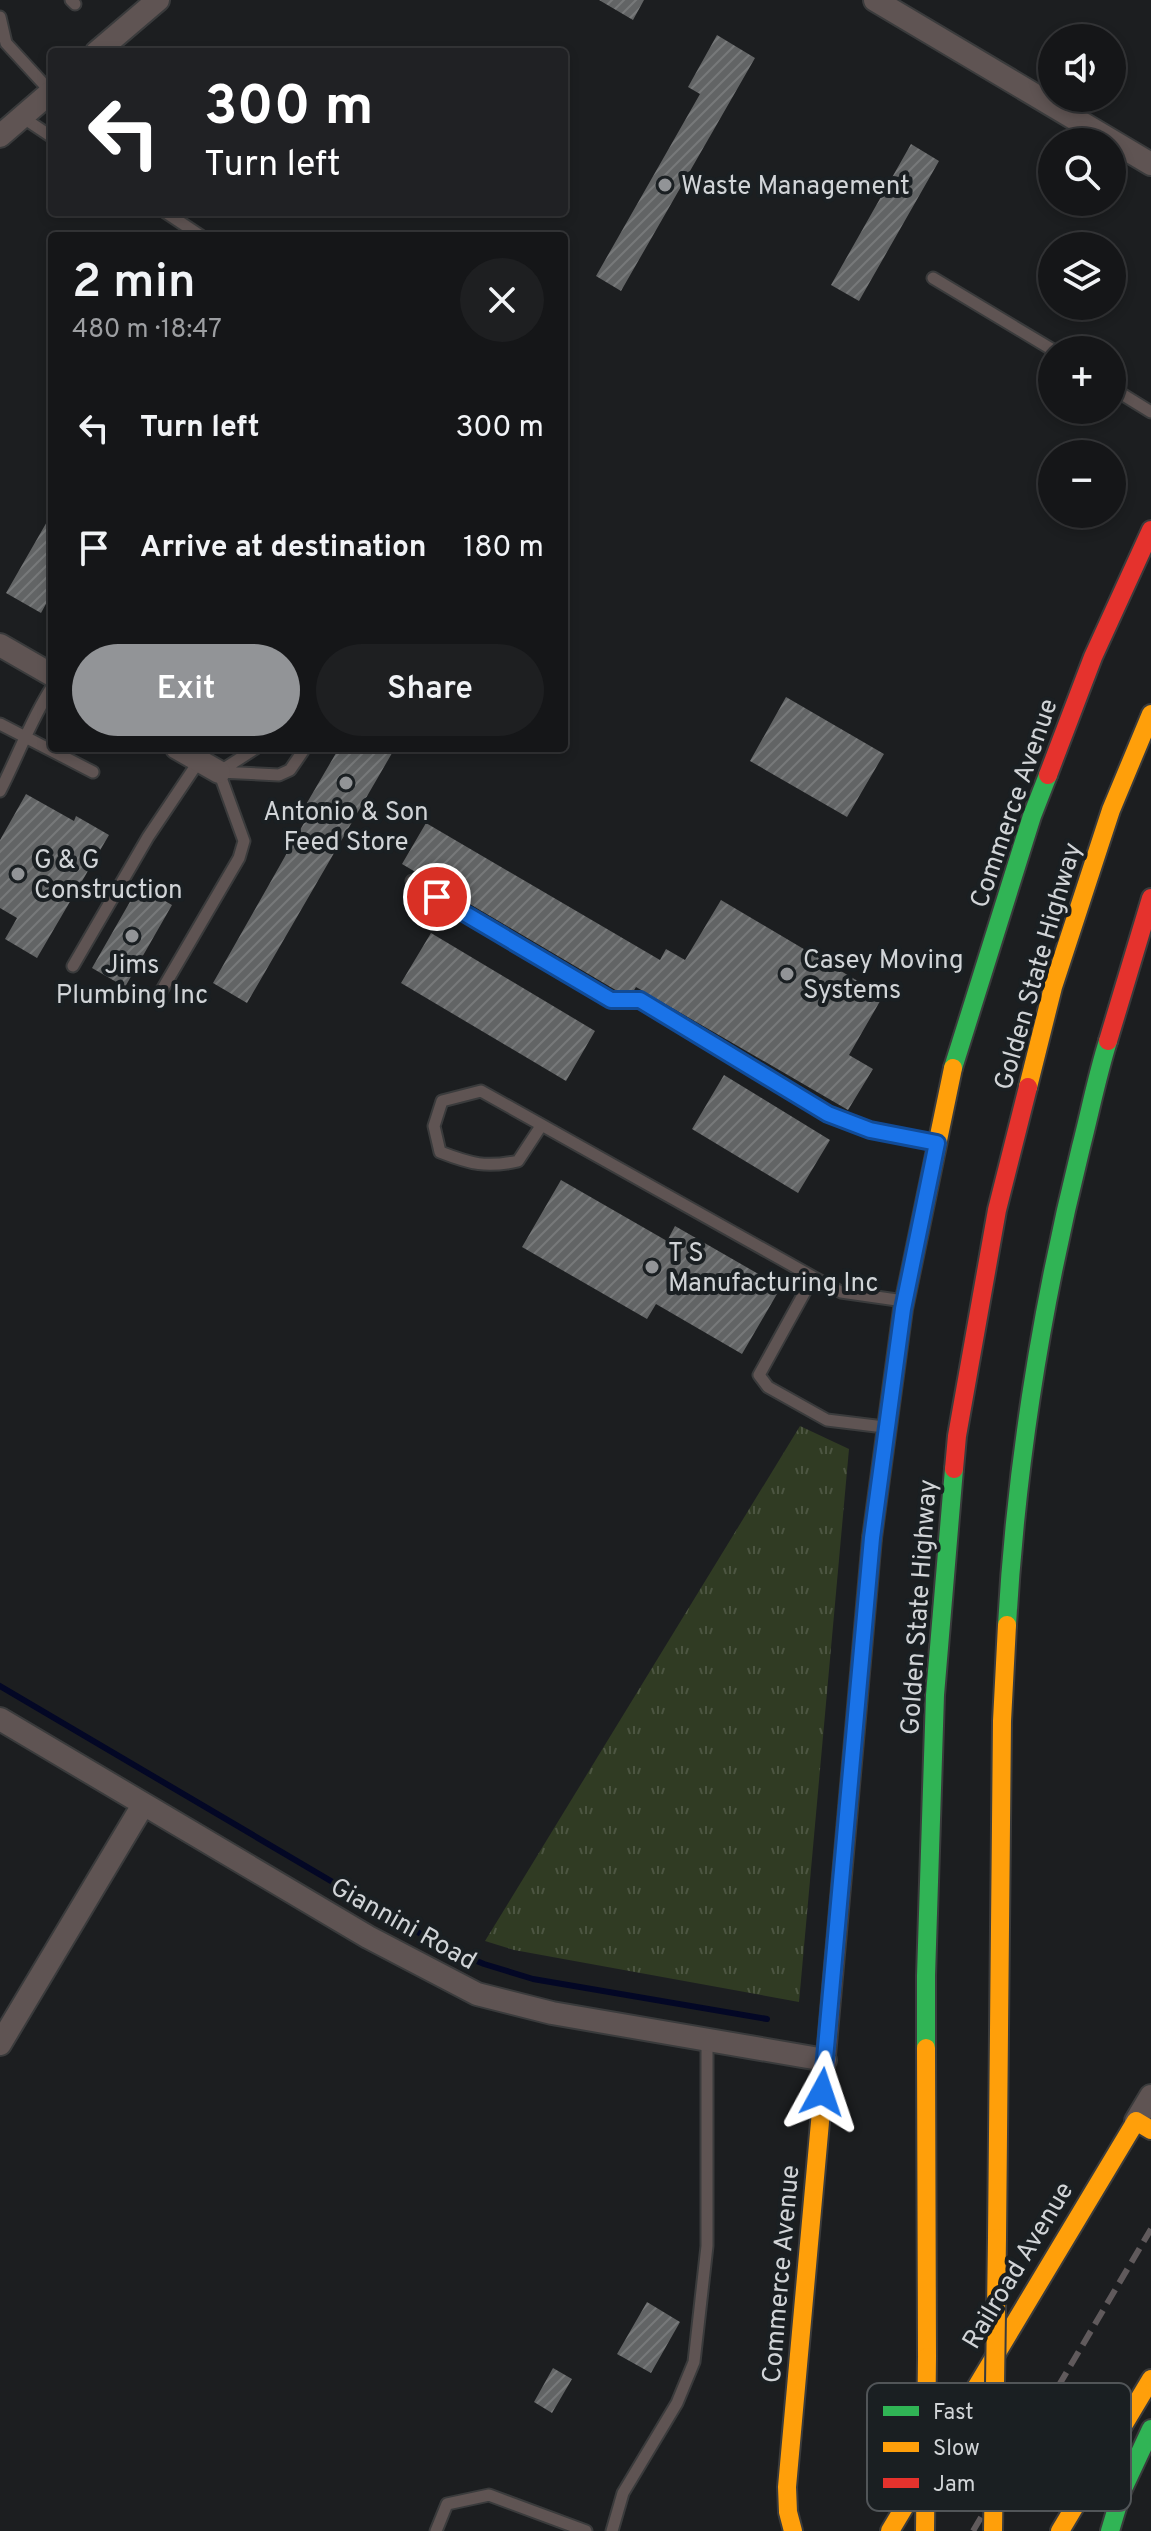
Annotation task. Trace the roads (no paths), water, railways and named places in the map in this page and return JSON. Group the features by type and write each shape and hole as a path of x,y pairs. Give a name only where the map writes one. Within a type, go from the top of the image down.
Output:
{"main road":[{"name":"Commerce Avenue","path":"793,2531 787,2487 872,1538 904,1301 952,1070 1032,816 1093,657 1151,530"},
{"name":"Golden State Highway","path":"927,2383 926,1976 935,1695 957,1436 997,1210 1053,987 1111,810 1151,714"},
{"path":"995,2383 1002,1721 1009,1589 1020,1480 1034,1372 1066,1208 1106,1046 1151,898"},
{"name":"Railroad Avenue","path":"979,2383 1100,2182 1144,2126"},
{"path":"1100,2182 1133,2160"},
{"path":"1131,2412 1151,2379"},
{"path":"1131,2472 1151,2429"},
{"name":"Railroad Avenue","path":"890,2531 902,2511"},
{"name":"Golden State Highway","path":"925,2511 925,2531"},
{"path":"993,2511 993,2531"},
{"path":"1060,2531 1072,2511"},
{"path":"1110,2531 1116,2511"}],"street":[{"path":"102,48 158,0"},
{"path":"875,0 1151,164"},
{"path":"0,136 48,94"},
{"path":"0,645 48,673"},
{"path":"184,752 209,767"},
{"name":"Giannini Road","path":"0,1719 368,1937 477,1994 552,2013 825,2060"},
{"path":"0,2044 143,1805"},
{"name":"Railroad Avenue","path":"1144,2126 1151,2096"}],"lane":[{"path":"0,17 3,46 48,88"},
{"path":"22,117 48,134"},
{"path":"171,216 195,232"},
{"path":"933,278 1038,341"},
{"path":"1126,397 1151,412"},
{"path":"0,791 26,739 34,715 48,693"},
{"path":"0,724 48,750"},
{"path":"52,752 93,772"},
{"path":"73,966 148,837 209,767 246,752"},
{"path":"209,767 279,775 290,770 302,752"},
{"path":"159,995 239,858 244,841 209,767"},
{"path":"412,881 611,1000 640,1000 828,1114 870,1130 937,1143"},
{"path":"541,1126 518,1161 498,1165 474,1165 440,1152 434,1126 442,1101 481,1091 841,1292 904,1301"},
{"path":"813,1277 759,1375 768,1387 827,1420 887,1427"},
{"path":"612,2531 623,2493 677,2403 694,2362 707,2246 707,2040"},
{"path":"436,2531 447,2504 489,2495 586,2531"}],"waterway":[{"path":"0,1686 443,1947 533,1979 767,2019"}],"railway":[{"path":"1060,2383 1151,2229"},
{"path":"973,2531 985,2511"}],"place":[{"name":"Waste Management","path":"665,185"},
{"name":"Antonio & Son Feed Store","path":"346,783"},
{"name":"G & G Construction","path":"18,874"},
{"name":"Jims Plumbing Inc","path":"132,936"},
{"name":"Casey Moving Systems","path":"787,974"},
{"name":"T S Manufacturing Inc","path":"652,1267"}]}
